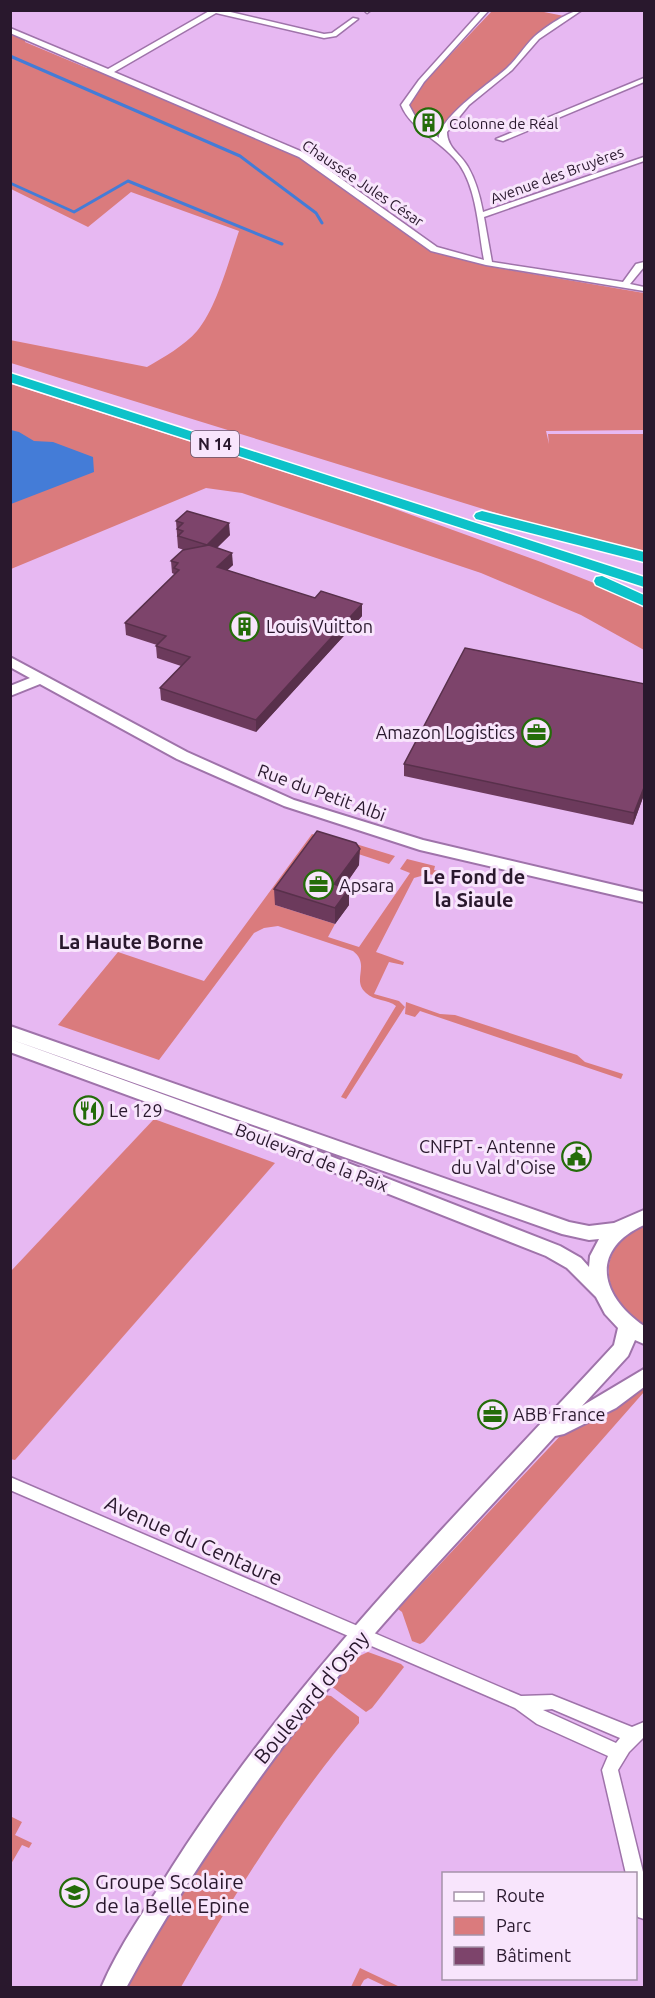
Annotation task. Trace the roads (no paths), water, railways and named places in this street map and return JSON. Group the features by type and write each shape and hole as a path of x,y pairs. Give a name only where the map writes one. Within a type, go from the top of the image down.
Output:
{"highway":[{"name":"N 14","path":"10,369 645,582"},
{"name":"N 14","path":"10,377 427,508 645,573"},
{"path":"427,508 645,557"},
{"path":"427,508 463,528 580,571 645,601"}],"main road":[{"name":"Rue du Petit Albi","path":"10,661 191,759 298,806 409,842 645,897"},
{"path":"10,692 41,678"},
{"name":"Boulevard de la Paix","path":"10,1032 568,1229 589,1233 618,1230"},
{"name":"Boulevard de la Paix","path":"10,1045 268,1139 553,1251 574,1263 601,1291 611,1310 636,1331"},
{"path":"601,1291 597,1276 598,1263 606,1243 618,1230 645,1217"},
{"name":"Boulevard d'Osny","path":"113,1988 162,1903 233,1795 289,1721 361,1635 621,1350 627,1337 636,1331"},
{"name":"Boulevard d'Osny","path":"545,1435 609,1402 645,1377"}],"street":[{"path":"486,10 420,81 405,102 410,116 448,147 462,162 475,187 488,263"},
{"path":"448,147 442,134 467,104 510,69 537,38 579,10"},
{"path":"110,71 217,11 324,36 334,35 355,19"},
{"name":"Chaussée Jules César","path":"10,30 302,155 434,249 488,263 645,289"},
{"path":"500,140 645,80"},
{"name":"Avenue des Bruyères","path":"479,216 645,159"},
{"path":"625,285 639,266 645,264"},
{"name":"Avenue du Centaure","path":"10,1483 521,1704 543,1719 619,1753"},
{"path":"521,1704 552,1702 639,1732 619,1753 610,1773 634,1872"},
{"path":"637,1882 645,1911"}],"water":[{"path":"11,430 34,441 53,442 93,457 94,472 11,504"}],"waterway":[{"path":"10,56 240,156 316,213 322,223"},
{"path":"10,183 74,212 128,181 282,244"}],"place":[{"name":"Colonne de Réal","path":"428,123"},
{"name":"Louis Vuitton","path":"245,626"},
{"name":"Amazon Logistics","path":"536,732"},
{"name":"Apsara","path":"318,885"},
{"name":"Le 129","path":"88,1110"},
{"name":"CNFPT - Antenne du Val d'Oise","path":"577,1156"},
{"name":"ABB France","path":"492,1414"},
{"name":"Groupe Scolaire de la Belle Epine","path":"74,1893"}],"district":[{"name":"Le Fond de la Siaule","path":"474,888"},
{"name":"La Haute Borne","path":"131,941"}]}
